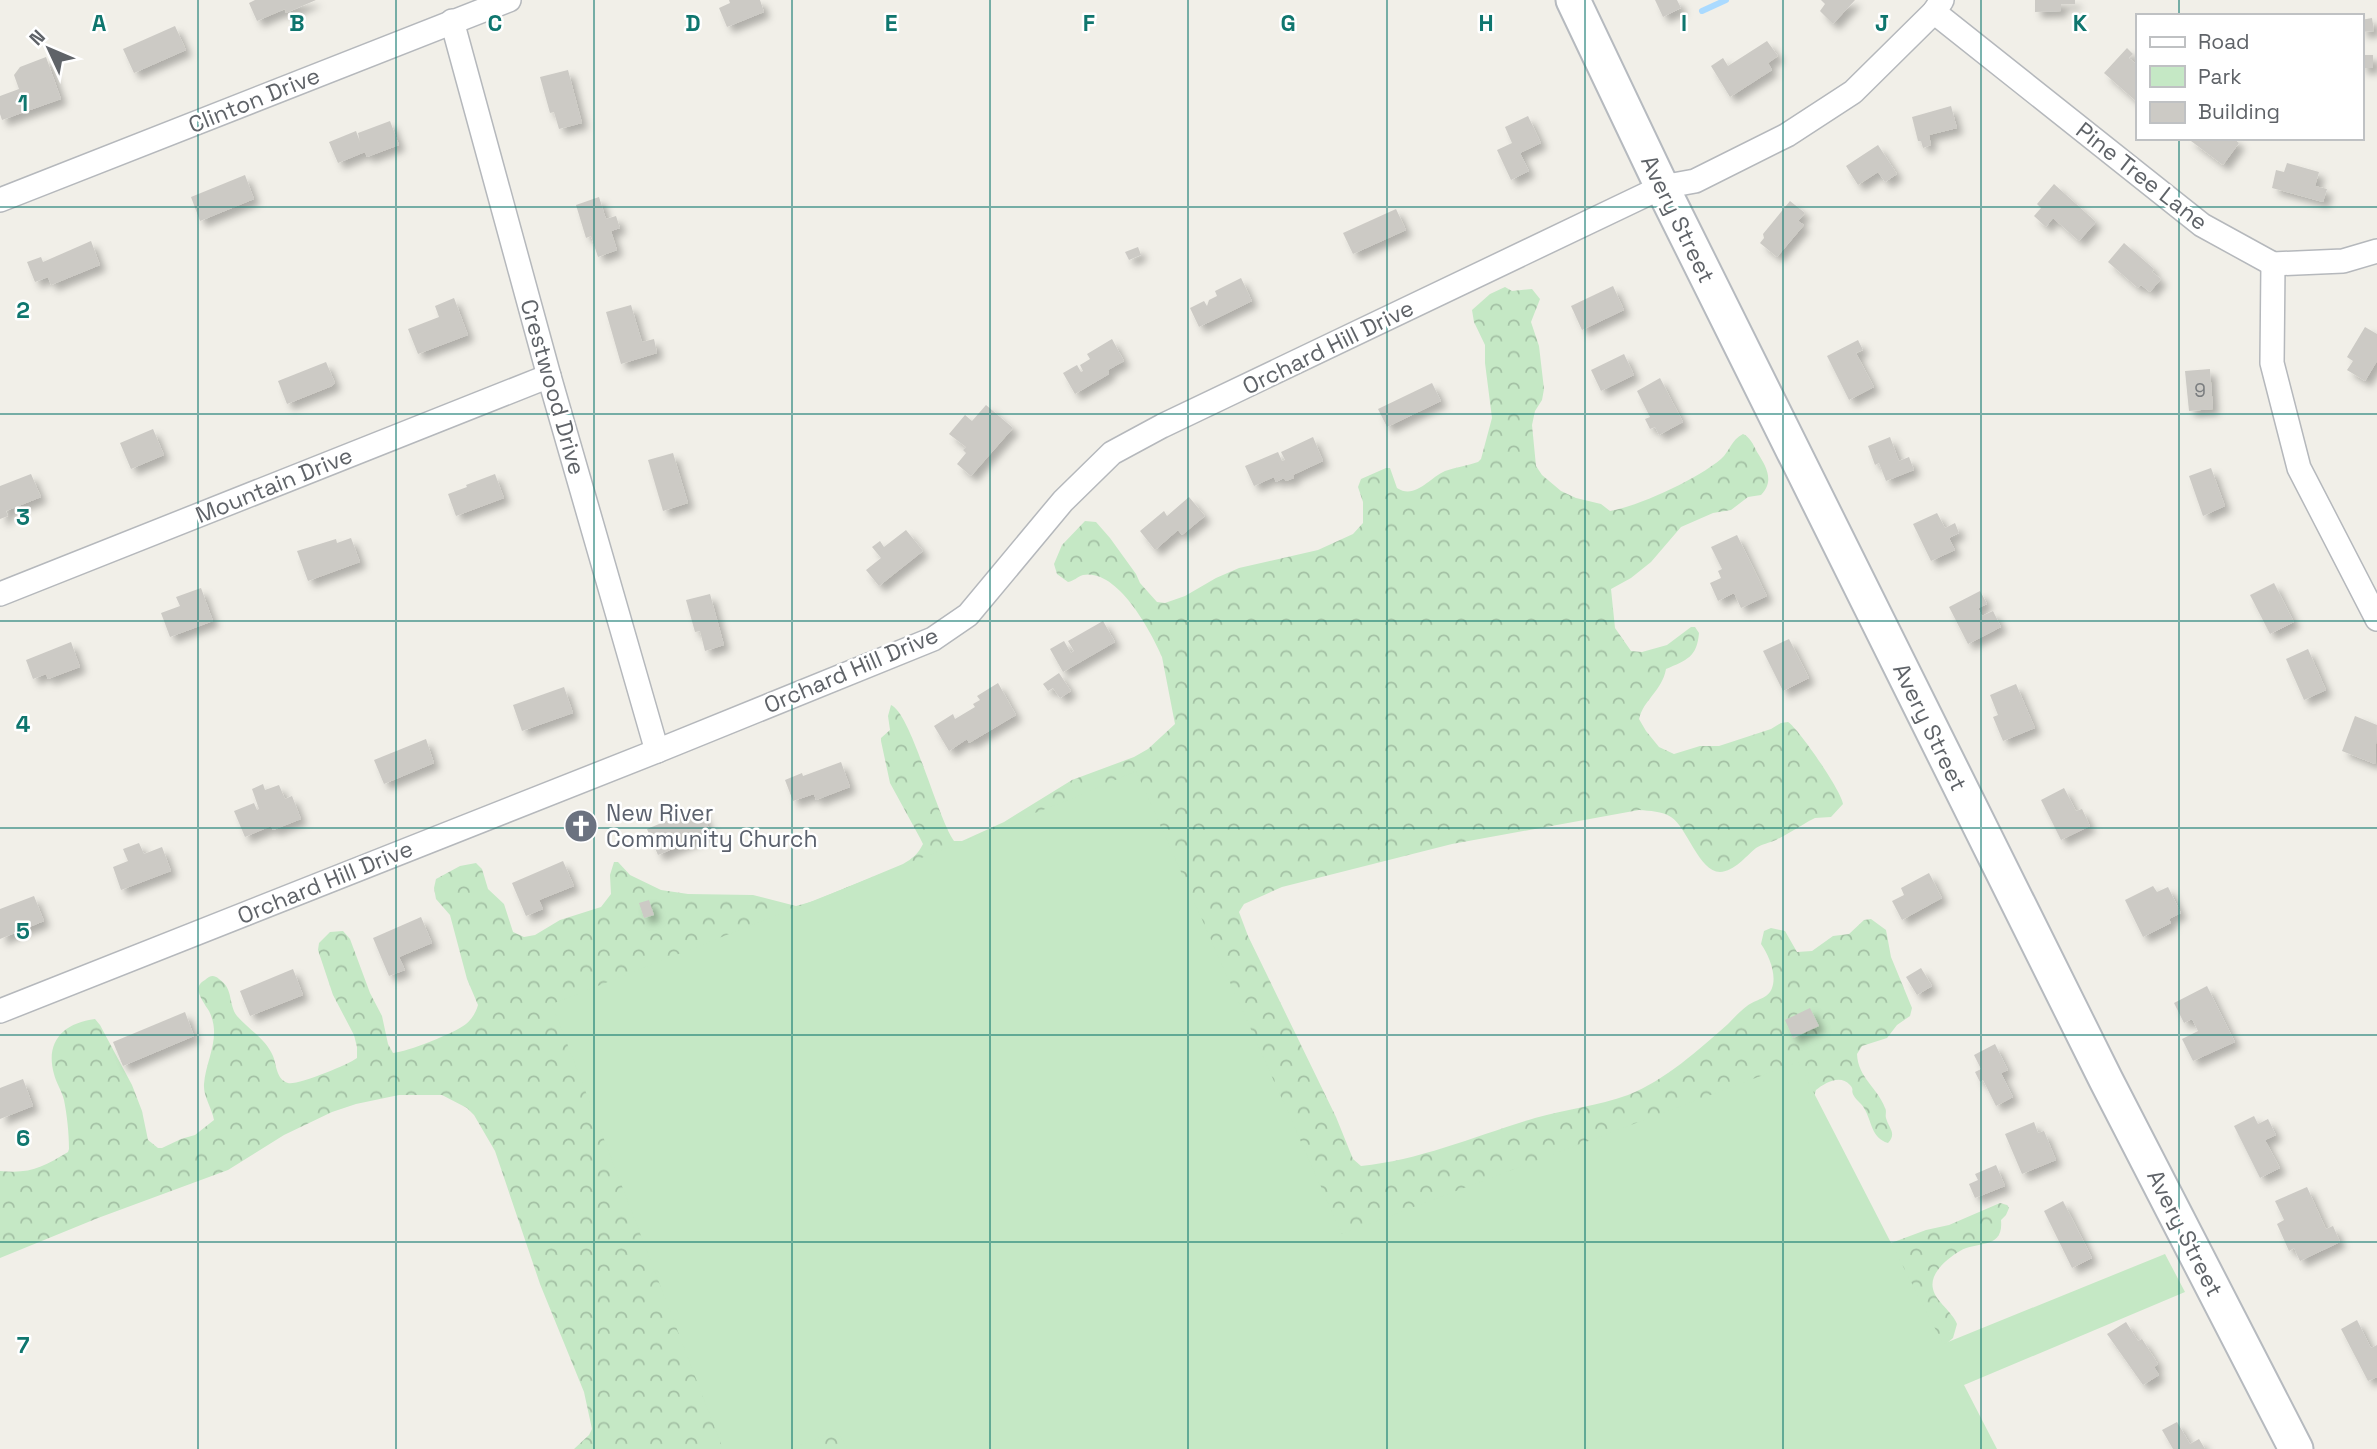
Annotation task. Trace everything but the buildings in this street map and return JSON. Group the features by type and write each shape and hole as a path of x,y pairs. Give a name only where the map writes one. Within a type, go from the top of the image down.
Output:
{"main road":[{"name":"Avery Street","path":"1573,0 1662,187 2106,1080 2296,1449"}],"street":[{"name":"Clinton Drive","path":"0,200 509,0"},
{"name":"Orchard Hill Drive","path":"0,1011 933,639 968,615 1063,501 1112,453 1187,414 1662,187 1695,181 1787,135 1853,92 1938,6"},
{"name":"Pine Tree Lane","path":"1938,6 2202,225 2273,264"},
{"name":"Crestwood Drive","path":"452,21 549,376 657,751"},
{"path":"2377,251 2343,261 2273,264 2272,363 2299,468 2377,620"},
{"name":"Mountain Drive","path":"0,594 549,376"}],"green space":[{"path":"1505,287 1512,291 1532,289 1540,299 1531,322 1539,346 1544,389 1532,425 1536,466 1542,475 1561,491 1601,504 1610,511 1623,508 1684,483 1711,467 1743,434 1751,441 1768,474 1768,484 1761,495 1748,497 1731,510 1713,513 1681,527 1651,562 1611,589 1615,628 1631,651 1642,652 1667,645 1691,627 1695,627 1699,633 1693,653 1666,669 1661,683 1641,712 1639,719 1646,731 1659,747 1674,754 1700,746 1719,746 1788,722 1819,761 1836,787 1843,804 1831,817 1815,818 1758,847 1735,866 1720,872 1706,865 1699,857 1677,822 1671,817 1652,811 1639,810 1452,844 1282,887 1244,904 1239,912 1248,936 1336,1117 1353,1159 1361,1166 1427,1153 1535,1118 1605,1102 1642,1089 1681,1064 1744,1008 1770,992 1774,977 1761,944 1764,931 1771,928 1785,931 1797,952 1812,951 1833,936 1849,934 1864,920 1871,919 1886,930 1891,957 1912,1008 1910,1016 1897,1025 1887,1038 1862,1046 1857,1054 1864,1076 1886,1109 1886,1118 1892,1134 1888,1143 1875,1133 1867,1113 1854,1096 1850,1085 1842,1080 1833,1081 1816,1090 1813,1100 857,1449 574,1449 592,1429 584,1392 540,1284 495,1151 474,1115 467,1108 442,1095 399,1095 332,1112 284,1135 228,1170 0,1258 0,1171 36,1168 68,1152 69,1149 65,1106 54,1074 52,1052 59,1036 74,1025 95,1019 100,1025 132,1085 142,1111 148,1140 162,1148 195,1135 214,1120 204,1084 214,1039 213,1021 199,990 201,983 210,977 215,976 227,987 237,1016 266,1045 279,1075 288,1083 322,1074 357,1058 354,1035 333,995 318,950 319,943 330,932 343,931 350,939 370,993 382,1016 388,1044 393,1053 431,1042 468,1022 478,1005 467,979 450,915 436,899 434,888 436,879 460,866 476,863 482,869 488,889 504,904 513,932 524,937 535,935 560,920 601,907 611,894 610,875 614,862 618,862 630,875 661,890 688,894 753,895 796,906 903,864 919,851 923,844 890,783 881,738 890,730 888,716 891,705 899,712 907,726 954,841 962,841 1004,822 1072,780 1134,757 1148,749 1175,724 1162,657 1141,618 1120,591 1108,581 1096,575 1083,575 1068,582 1057,574 1054,564 1062,545 1085,521 1096,522 1140,583 1157,602 1165,603 1185,596 1239,568 1318,550 1353,534 1363,523 1363,502 1358,487 1361,479 1390,468 1397,488 1410,491 1422,487 1445,471 1478,462 1492,418 1485,345 1474,322 1472,310 1490,294"},
{"path":"1136,771 1342,1234 1798,1062 1943,1344 2165,1254 2185,1292 1964,1385 1997,1449 849,1449 836,1431 790,1449 723,1449 552,1004"},
{"path":"2000,1203 2009,1208 2001,1220 1998,1236 1988,1243 1955,1254 1940,1267 1934,1277 1935,1294 1957,1324 1953,1338 1937,1352 1875,1249 1926,1230 1949,1225"}],"waterway":[{"path":"1702,11 1726,0"}],"place":[{"name":"New River Community Church","path":"581,826"}]}
